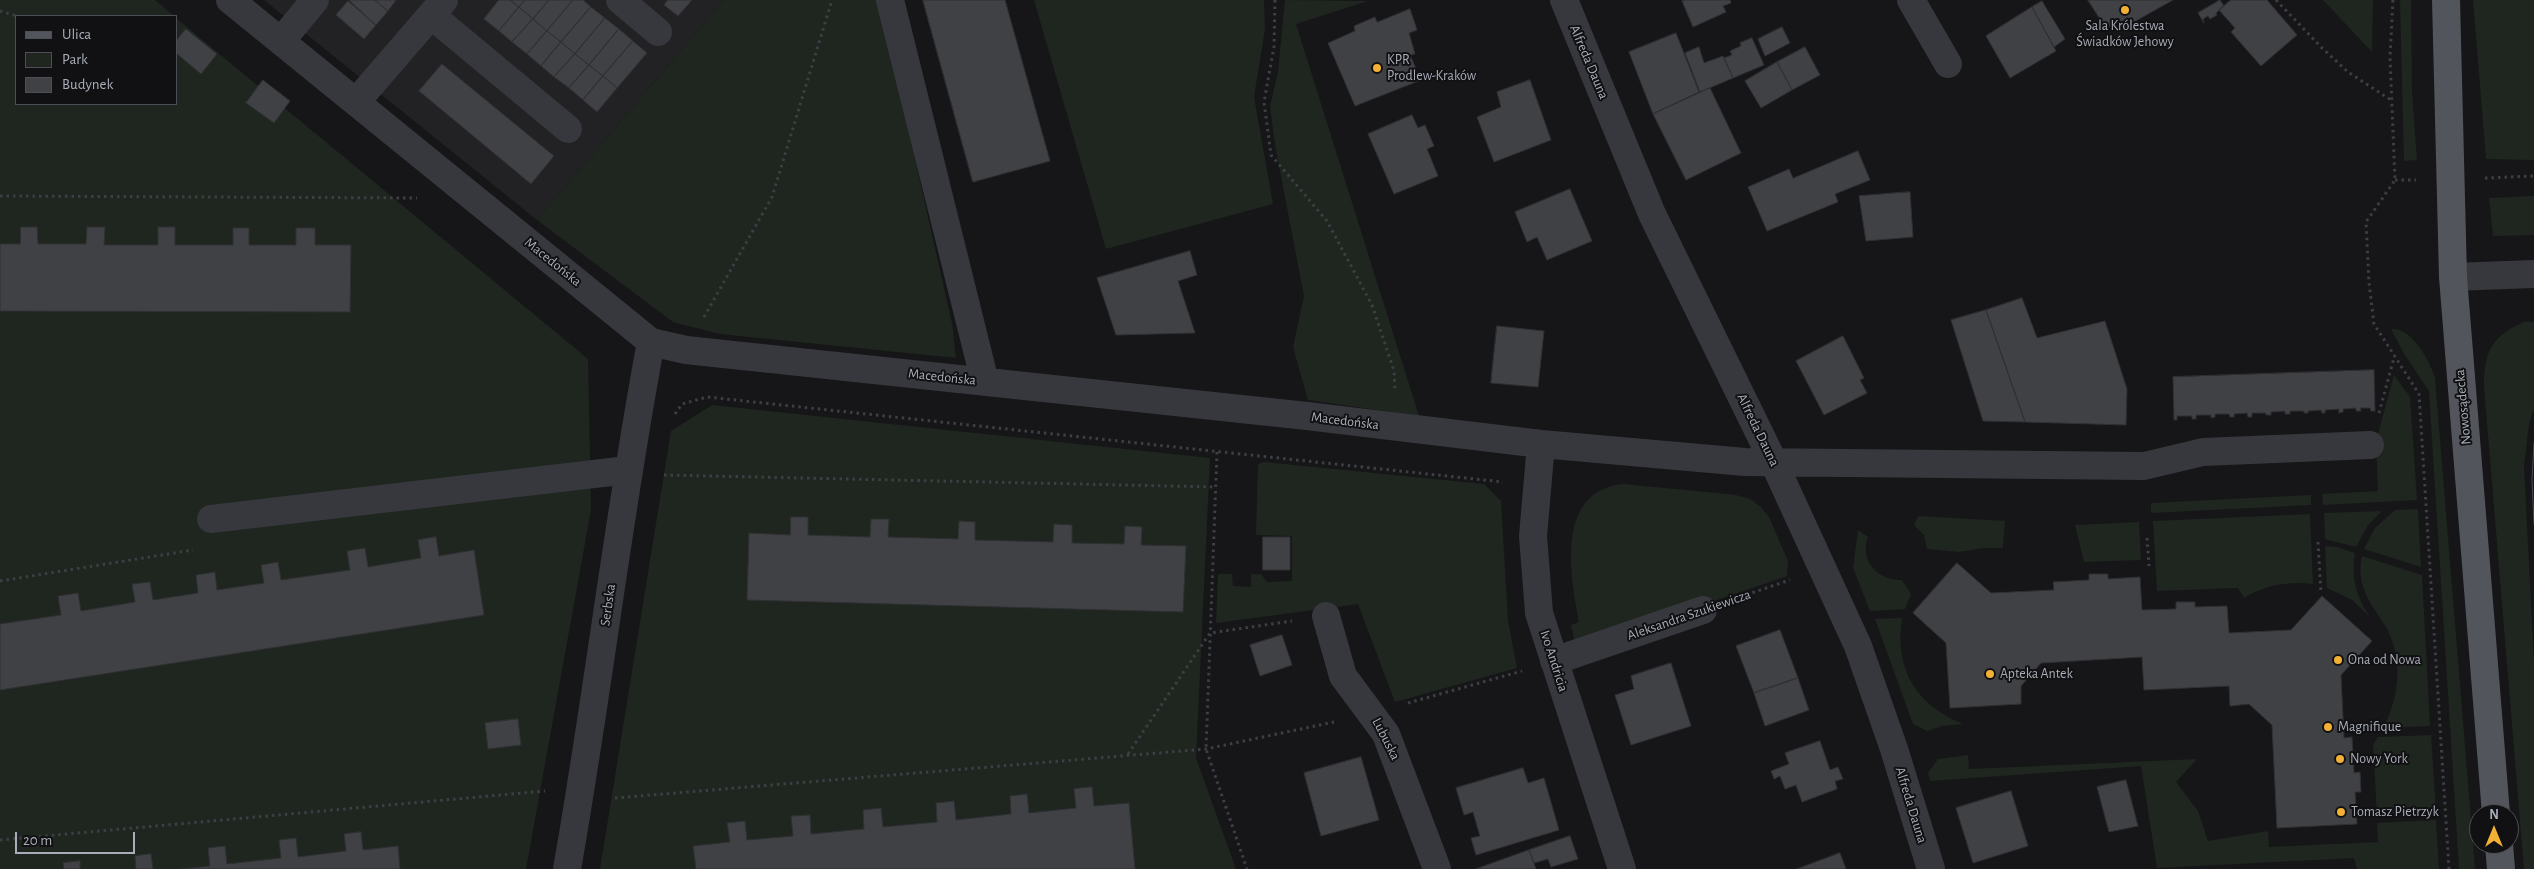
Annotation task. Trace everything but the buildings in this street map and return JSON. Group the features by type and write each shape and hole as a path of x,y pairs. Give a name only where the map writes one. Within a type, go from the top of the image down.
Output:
{"main road":[{"name":"Nowosądecka","path":"2446,0 2453,277 2495,804"},
{"path":"2499,854 2501,869"}],"street":[{"name":"Macedońska","path":"230,0 651,342 686,350 1541,444 1774,463 2144,466 2203,452 2370,445"},
{"path":"281,42 315,0"},
{"path":"620,0 658,32"},
{"path":"890,0 985,382"},
{"name":"Alfreda Dauna","path":"1564,0 1652,214 1774,463 1858,646 1894,749 1931,869"},
{"path":"1911,0 1948,64"},
{"path":"356,102 437,8 568,129"},
{"path":"2453,277 2534,274"},
{"name":"Serbska","path":"567,869 582,788 628,470 651,342"},
{"name":"Ivo Andricia","path":"1541,444 1533,536 1538,612 1622,869"},
{"path":"211,519 628,470"},
{"name":"Aleksandra Szukiewicza","path":"1554,662 1703,610"},
{"name":"Lubuska","path":"1326,616 1343,676 1373,713 1386,734 1437,869"}],"path":[{"path":"686,350 772,197 832,0"},
{"path":"1275,0 1274,48 1264,102 1271,155 1327,221 1372,305 1394,371 1396,427"},
{"path":"2276,0 2348,72 2392,100"},
{"path":"2393,0 2390,57 2395,180 2366,222 2374,324 2394,358 2419,394 2449,869"},
{"path":"0,11 15,15"},
{"path":"2488,178 2534,176"},
{"path":"2395,180 2423,180"},
{"path":"0,196 418,198 457,185"},
{"path":"2370,445 2394,358"},
{"path":"672,419 682,404 707,397 1536,486"},
{"path":"1217,452 1206,749 1247,869"},
{"path":"658,474 1216,487"},
{"path":"0,581 193,550 211,519"},
{"path":"2147,538 2149,566"},
{"path":"2318,542 2321,593"},
{"name":"Aleksandra Szukiewicza","path":"1703,610 1822,566"},
{"path":"1128,755 1210,633 1326,616"},
{"path":"607,799 1206,749 1373,713 1554,662"},
{"path":"0,840 582,788"}],"shaded area":[{"path":"264,0 724,0 537,220"}],"green space":[{"path":"0,0 155,0 173,15 15,15 15,105 178,105 178,20 588,359 591,510 526,869 0,869"},
{"path":"724,0 879,0 952,323 956,358 720,334 673,322 537,220"},
{"path":"1034,0 1264,0 1265,29 1254,97 1273,204 1106,249"},
{"path":"1285,0 1368,1 1296,24 1419,416 1308,400 1293,347 1304,296 1275,145 1270,106 1278,72"},
{"path":"2323,0 2373,0 2372,52"},
{"path":"2400,0 2411,0 2412,92 2417,160 2404,161"},
{"path":"2473,0 2534,0 2534,160 2486,159"},
{"path":"2534,196 2534,235 2493,236 2489,198"},
{"path":"2524,322 2534,322 2534,408 2529,424 2524,466 2534,664 2534,869 2524,869 2484,386 2488,354 2497,339 2513,327"},
{"path":"2391,329 2406,333 2413,339 2424,354 2435,378 2470,804 2469,854 2474,854 2475,869 2459,869 2429,391 2403,352"},
{"path":"2394,375 2410,397 2417,500 2323,505 2322,494 2378,491 2376,441"},
{"path":"712,405 1210,458 1196,758 1236,869 600,869 671,431"},
{"path":"1264,462 1484,484 1501,501 1508,621 1517,668 1395,702 1358,604 1216,623 1218,574 1232,574 1233,586 1251,587 1251,574 1261,574 1267,582 1292,581 1292,536 1256,535 1258,464"},
{"path":"1624,484 1736,495 1750,499 1761,507 1769,517 1788,561 1787,576 1711,602 1575,643 1571,625 1579,622 1571,559 1572,537 1577,518 1587,501 1602,490"},
{"path":"2311,495 2311,505 2151,513 2151,503"},
{"path":"2418,509 2421,567 2364,549 2375,528 2395,510"},
{"path":"2382,511 2368,525 2356,547 2325,539 2324,513"},
{"path":"2310,514 2313,584 2277,585 2244,598 2238,588 2157,591 2153,521"},
{"path":"1918,516 2005,521 2003,548 1984,548 1959,552 1927,549 1924,535 1914,525"},
{"path":"2139,522 2141,560 2084,562 2075,525"},
{"path":"1858,530 1868,537 1866,554 1873,568 1885,577 1902,580 1911,594 1905,609 1870,611 1853,568"},
{"path":"2325,546 2337,547 2355,553 2354,579 2361,602 2370,617 2352,600 2327,588"},
{"path":"2362,556 2422,575 2430,726 2383,728 2393,703 2396,689 2397,663 2395,649 2390,636 2362,584"},
{"path":"1902,618 1900,636 1902,653 1905,669 1912,683 1921,696 1933,707 1963,724 1942,726 1927,731 1913,724 1875,619"},
{"path":"2431,735 2436,811 2377,814 2373,745 2378,737"},
{"path":"1968,755 1969,769 2197,759 2176,782 2198,811 2208,841 2268,831 2269,847 2378,842 2377,823 2436,820 2439,869 2357,869 2354,858 2157,868 2141,766 1930,781 1928,773 1938,759"}],"tram line":[{"path":"2534,443 2532,480 2534,524"}],"place":[{"name":"Sala Królestwa Świadków Jehowy","path":"2125,10"},
{"name":"KPR Prodlew-Kraków","path":"1377,68"},
{"name":"Ona od Nowa","path":"2338,660"},
{"name":"Apteka Antek","path":"1990,674"},
{"name":"Magnifique","path":"2328,727"},
{"name":"Nowy York","path":"2340,759"},
{"name":"Tomasz Pietrzyk","path":"2341,812"}]}
